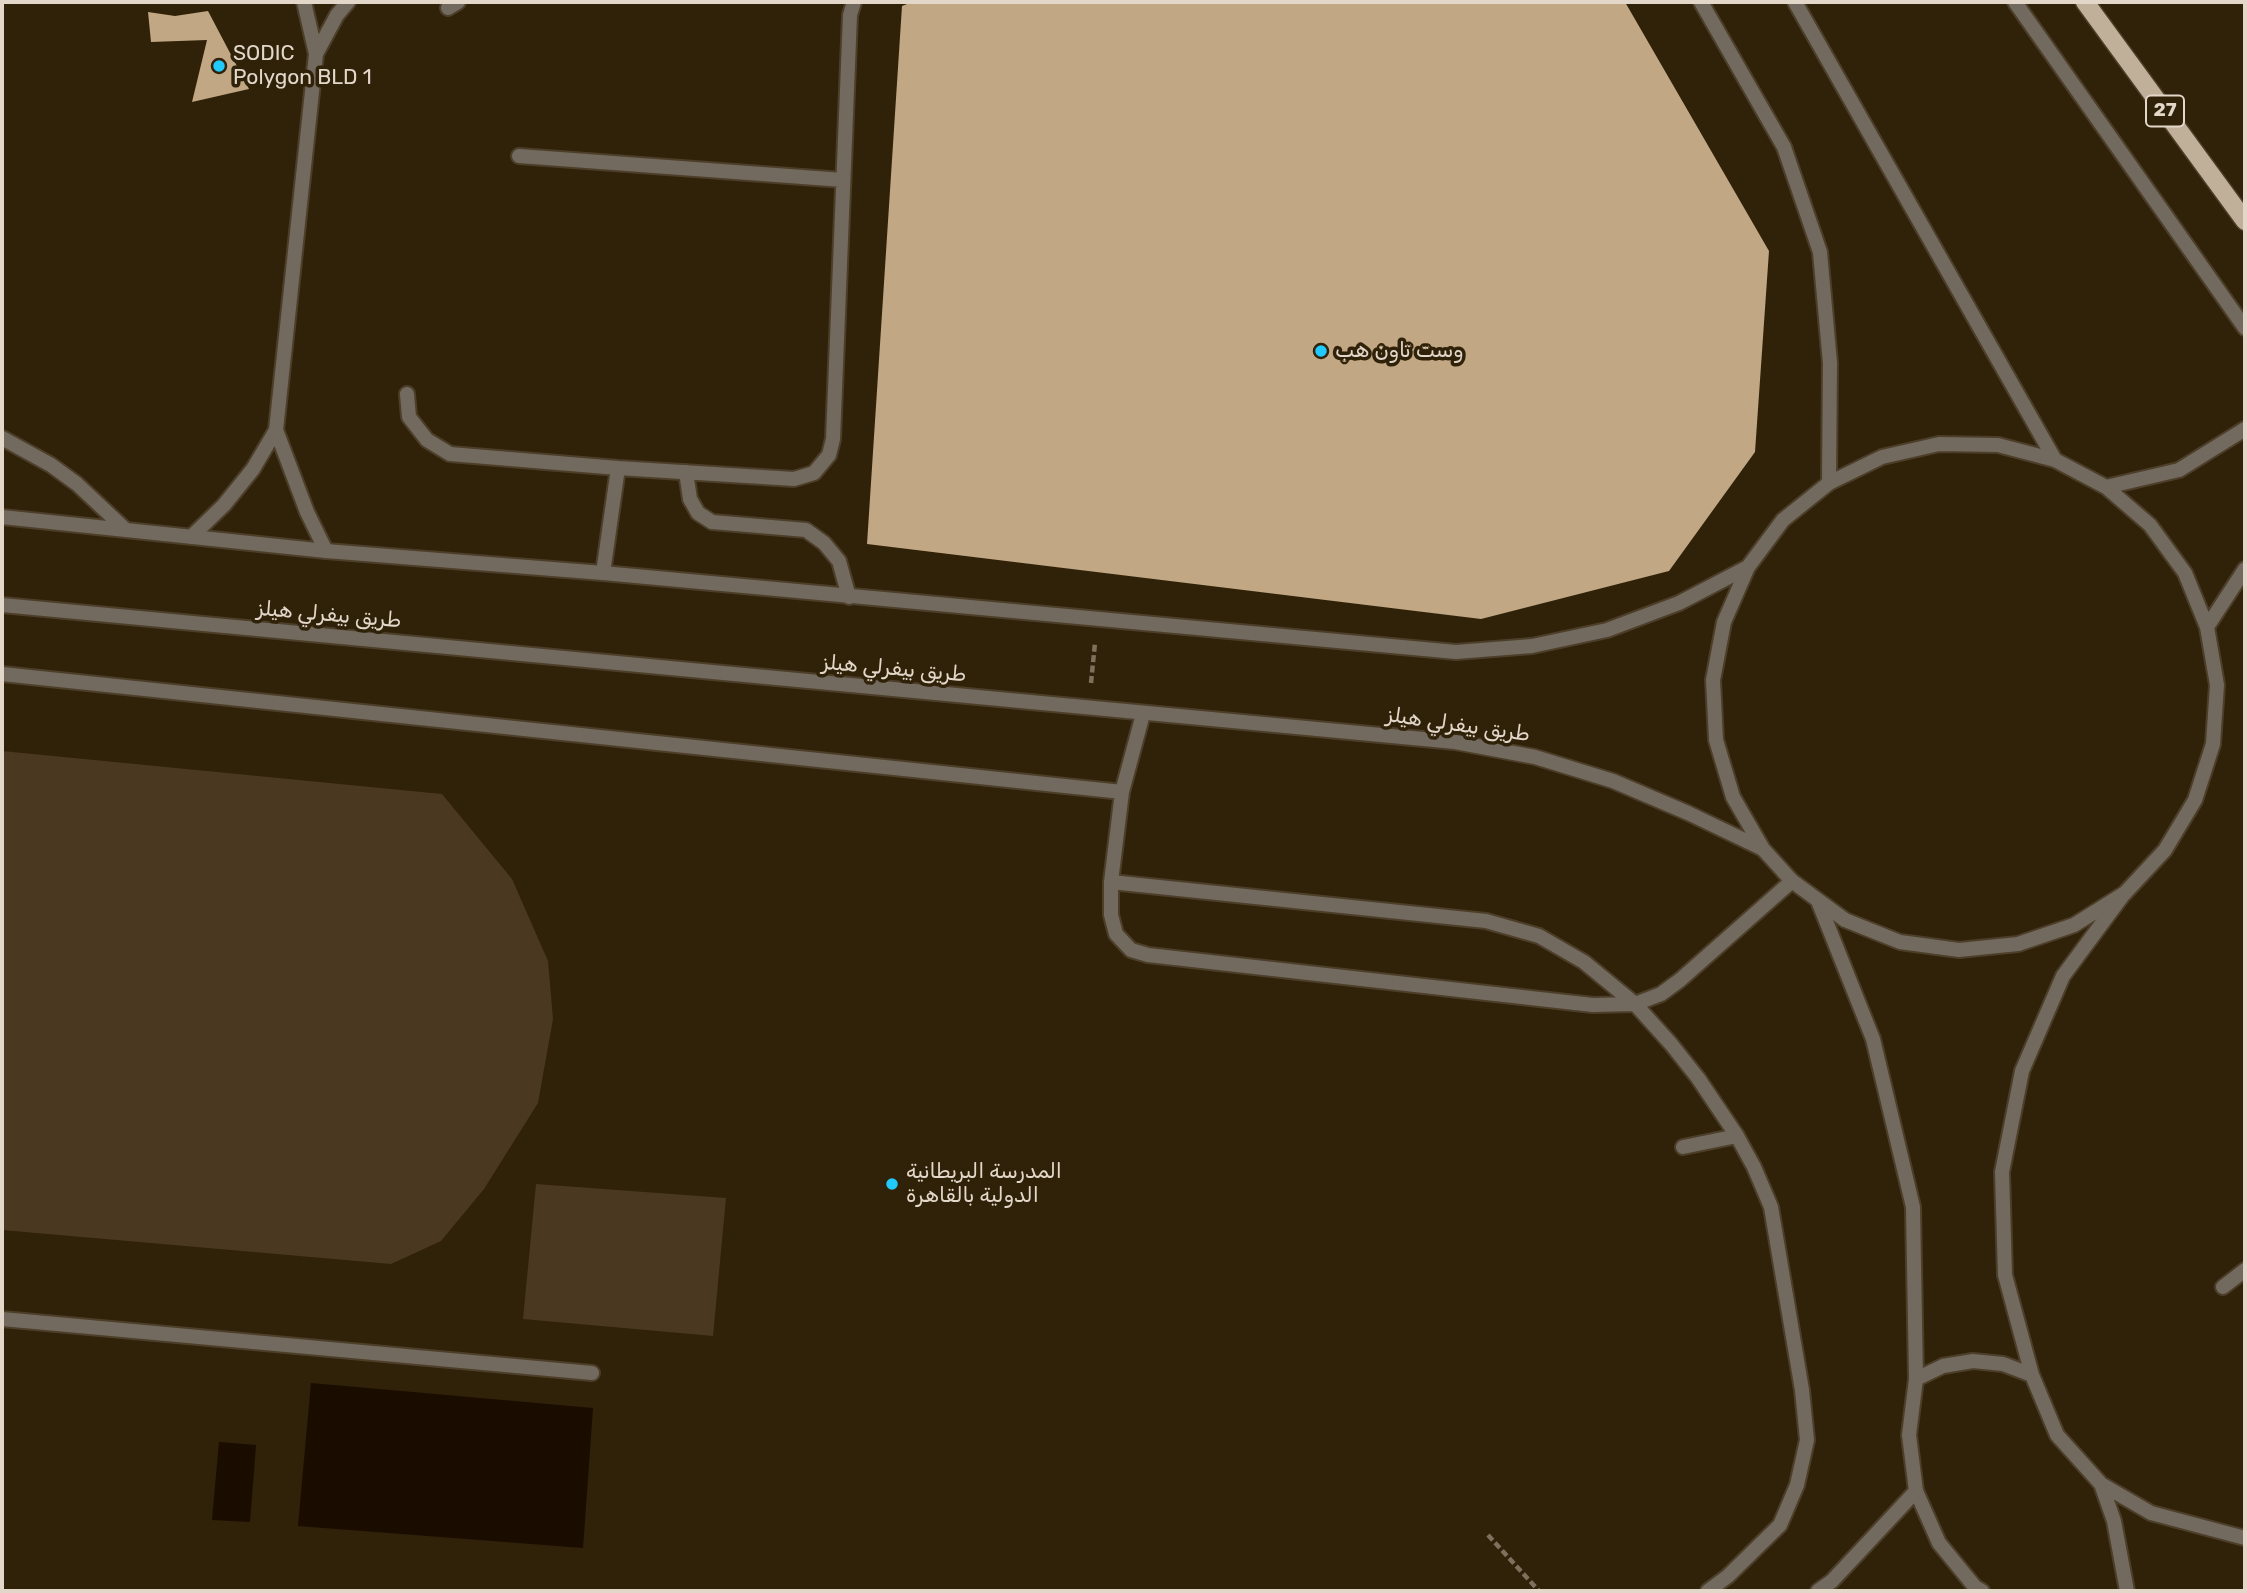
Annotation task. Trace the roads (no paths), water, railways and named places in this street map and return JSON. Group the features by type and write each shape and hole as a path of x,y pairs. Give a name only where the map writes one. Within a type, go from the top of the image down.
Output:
{"main road":[{"name":"27","path":"2085,2 2245,221"}],"street":[{"path":"191,537 224,505 253,469 276,430 316,54 304,2"},
{"path":"316,54 337,15 348,2"},
{"path":"407,394 409,418 427,440 450,454 794,479 814,472 829,455 833,439 850,15 854,2"},
{"path":"1701,2 1784,147 1819,252 1830,363 1829,483"},
{"path":"1795,2 2054,460"},
{"path":"2014,2 2245,328"},
{"path":"519,156 843,180"},
{"path":"2106,487 2179,470 2245,429"},
{"path":"276,430 306,512 326,551"},
{"path":"2,438 42,460 77,484 126,530"},
{"path":"2125,893 2074,925 2018,944 1959,950 1900,942 1845,920 1792,881 1763,849 1733,797 1716,740 1713,680 1724,622 1748,567 1783,520 1829,483 1882,457 1939,444 1998,445 2054,460 2106,487 2150,525 2185,573 2207,627 2217,685 2213,744 2195,800 2165,850 2125,893 2063,976 2022,1071 2002,1172 2005,1275 2032,1375 2057,1435 2101,1484 2151,1513 2245,1538"},
{"path":"603,573 618,468"},
{"path":"686,472 690,499 698,513 712,522 806,530 824,543 839,561 849,597"},
{"path":"2,517 326,551 603,573 1456,652 1532,646 1607,630 1679,603 1748,567"},
{"path":"2207,627 2245,569"},
{"name":"طريق بيفرلي هيلز","path":"2,605 1455,742 1535,757 1613,781 1763,849"},
{"path":"2,674 1122,792"},
{"path":"1143,713 1122,792 1111,882 1111,915 1116,934 1131,950 1148,955 1593,1005 1635,1004 1661,994 1680,980 1792,881"},
{"path":"1111,882 1486,921 1539,936 1584,962 1635,1004 1699,1078 1737,1136 1771,1207 1802,1390 1807,1440 1797,1485 1780,1525 1728,1576 1708,1591"},
{"path":"1818,901 1873,1039 1913,1207 1916,1379 1909,1435 1916,1491 1939,1543 1973,1590"},
{"path":"1683,1147 1737,1136"},
{"path":"2224,1287 2245,1270"},
{"path":"2,1319 593,1373"},
{"path":"1916,1379 1943,1366 1973,1361 2003,1364 2032,1375"},
{"path":"2101,1484 2114,1521 2127,1591"},
{"path":"1818,1591 1832,1581 1916,1491"}],"place":[{"name":"SODIC Polygon BLD 1","path":"219,66"},
{"name":"وست تاون هب","path":"1321,351"},
{"name":"المدرسة البريطانية الدولية بالقاهرة","path":"892,1184"}]}
